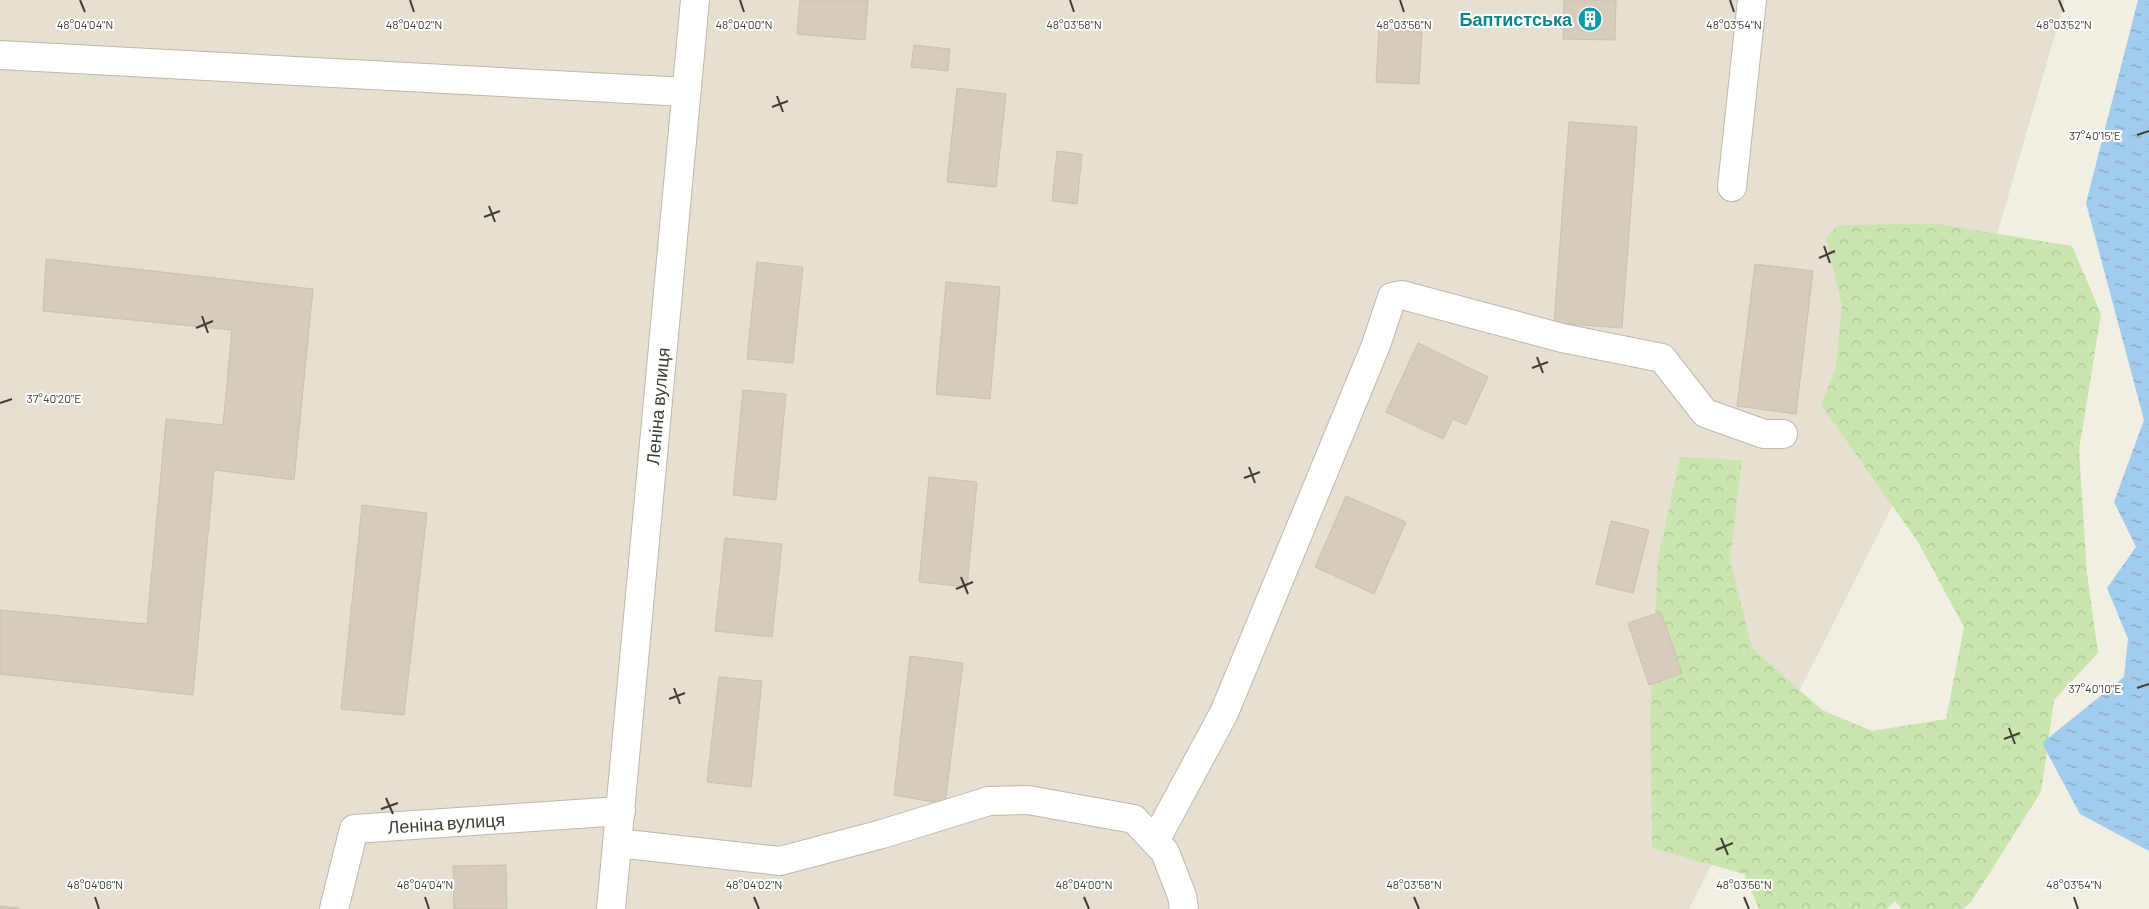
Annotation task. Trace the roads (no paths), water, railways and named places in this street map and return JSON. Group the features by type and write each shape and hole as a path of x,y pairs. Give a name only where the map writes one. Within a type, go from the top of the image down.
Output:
{"street":[{"name":"Леніна вулиця","path":"611,909 695,0"},
{"path":"1732,187 1752,0"},
{"path":"0,55 686,92"},
{"path":"1155,842 1224,713 1376,345 1392,297 1402,295 1562,338 1662,358 1705,412 1764,434 1783,434"},
{"path":"617,843 780,861 882,834 989,801 1028,800 1134,819 1166,852 1182,896 1184,909"},
{"name":"Леніна вулиця","path":"334,909 354,829 621,811"}],"water":[{"path":"2138,0 2149,0 2149,851 2080,814 2042,743 2124,677 2128,639 2107,588 2136,547 2114,502 2144,420 2086,203"}],"place":[{"name":"Баптистська","path":"1590,19"}]}
